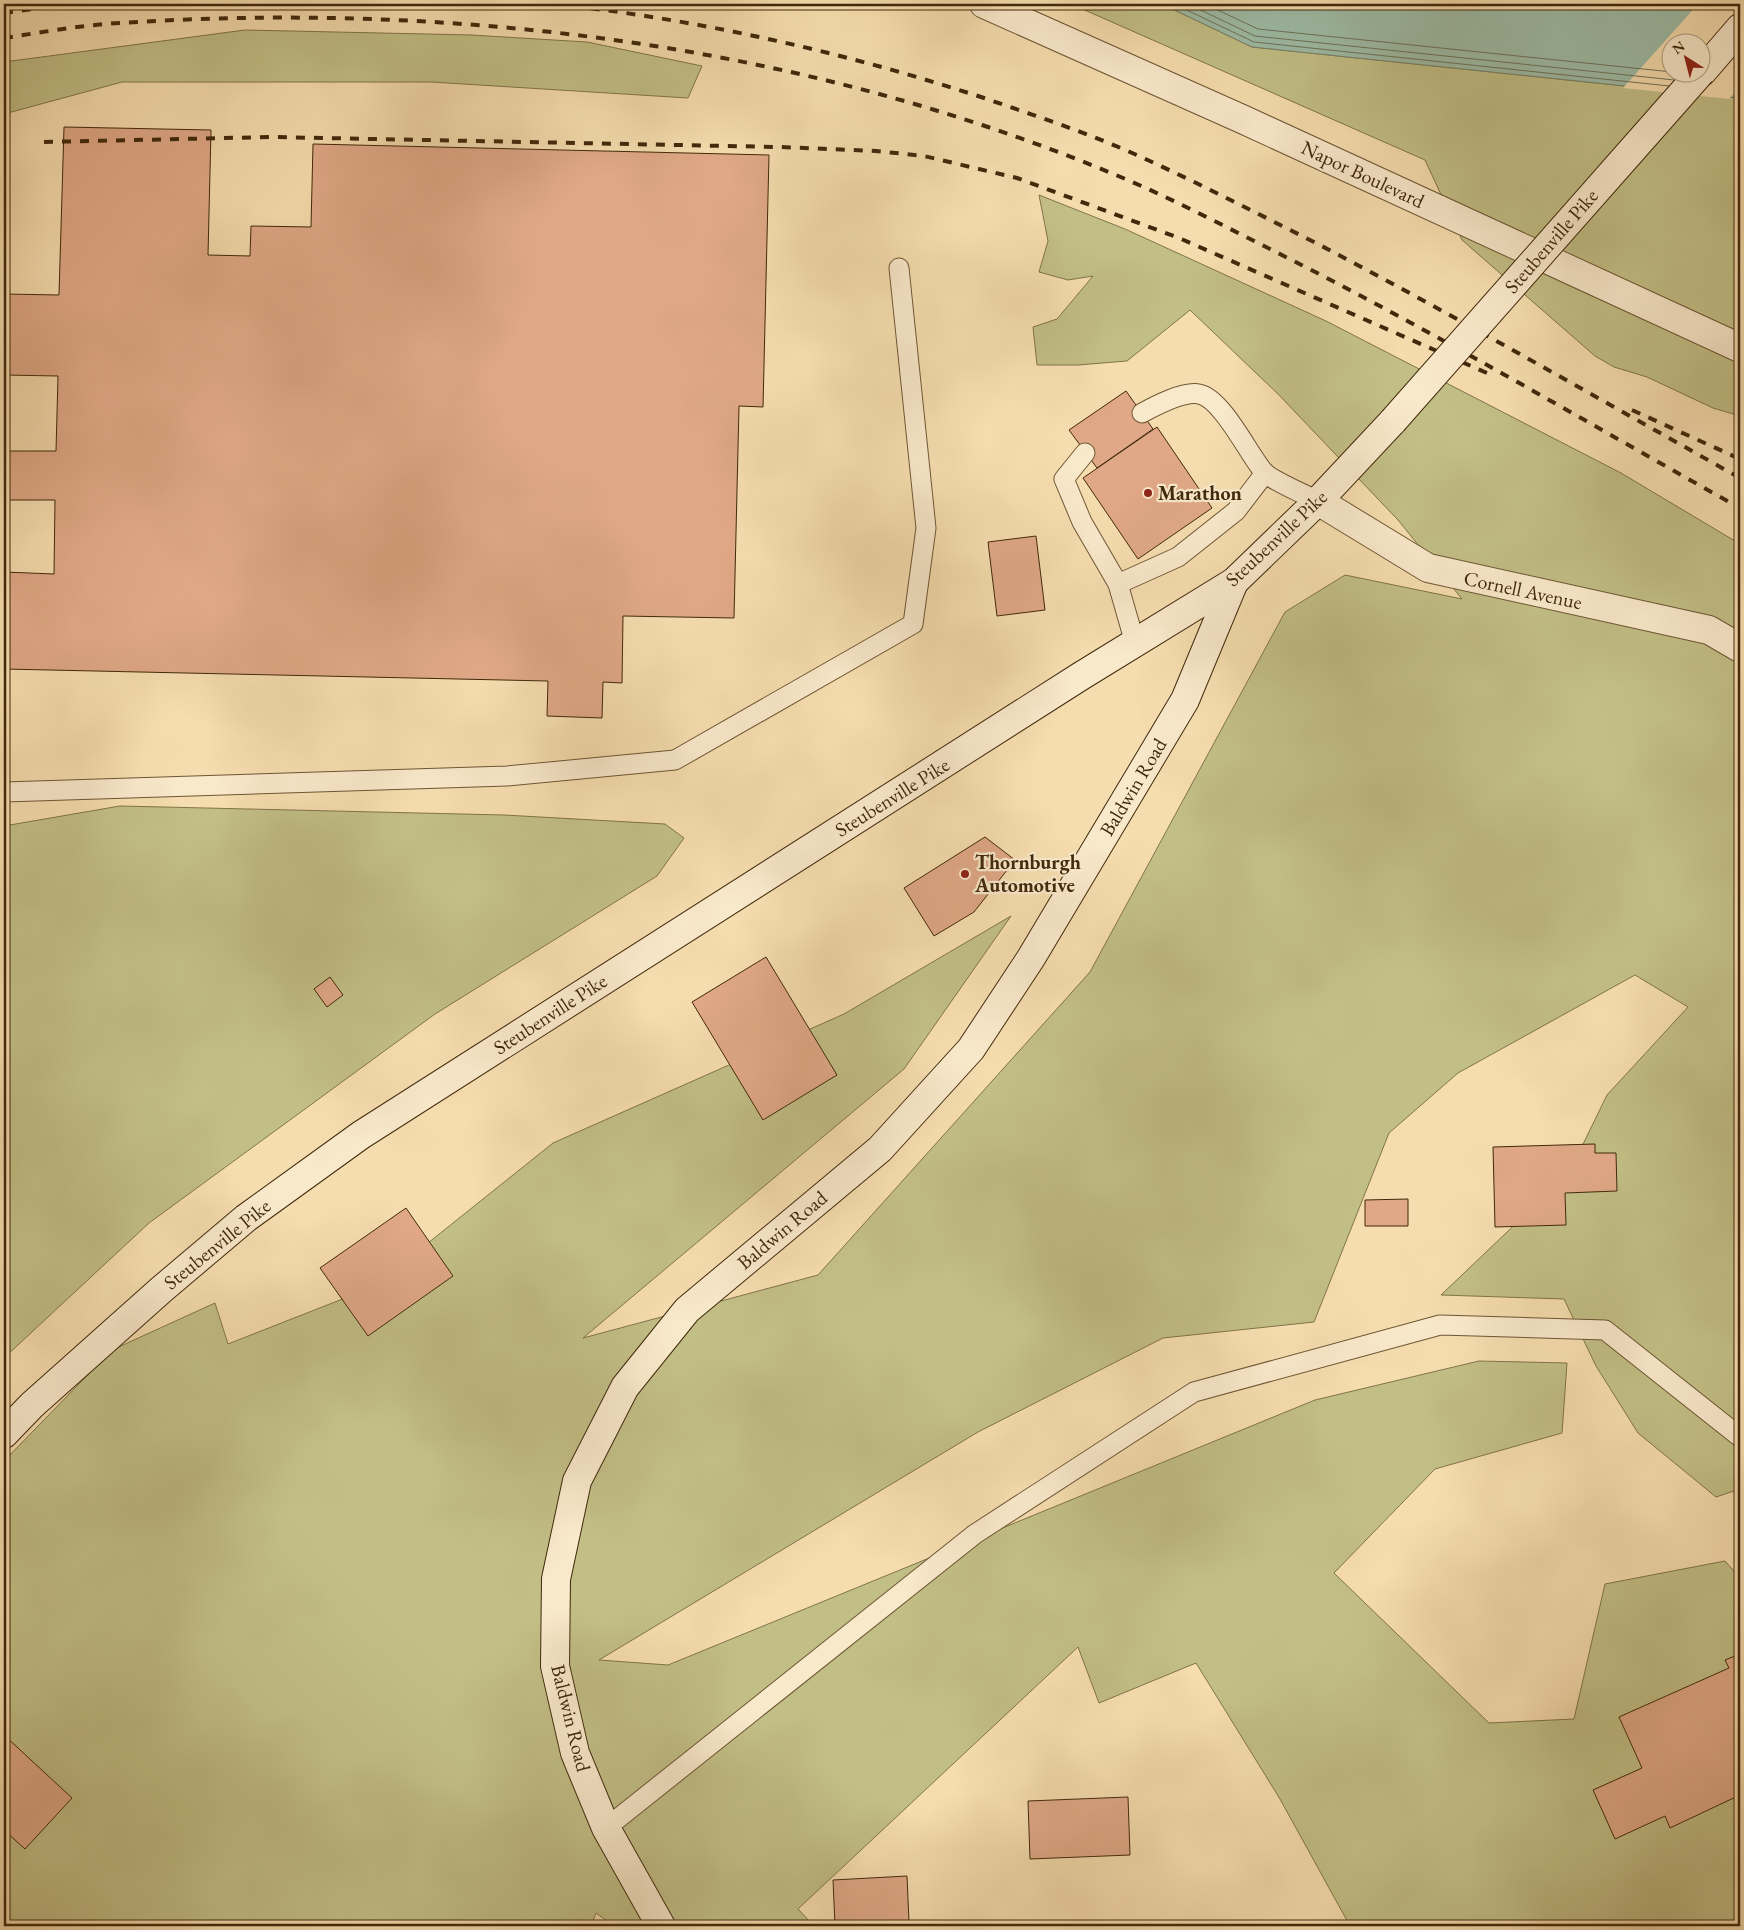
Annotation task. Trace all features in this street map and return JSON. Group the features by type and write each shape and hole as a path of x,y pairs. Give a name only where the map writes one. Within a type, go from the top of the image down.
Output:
{"street":[{"name":"Napor Boulevard","path":"984,4 1242,119 1740,348"},
{"name":"Steubenville Pike","path":"1712,60 1740,28"},
{"name":"Steubenville Pike","path":"4,1434 32,1405 246,1218 362,1134 1234,582 1318,501 1393,421 1692,82"},
{"name":"Cornell Avenue","path":"1318,501 1428,568 1709,630 1740,648"},
{"name":"Baldwin Road","path":"661,1926 606,1828 576,1753 555,1666 556,1579 577,1482 625,1387 687,1310 880,1149 971,1049 1032,958 1185,700 1234,582"}],"lane":[{"path":"4,792 507,776 675,760 913,624 926,528 899,268"},
{"path":"1142,413 1167,400 1198,394 1213,401 1250,449 1265,473 1318,501"},
{"path":"1085,452 1064,479 1082,522 1118,584 1135,643"},
{"path":"1118,584 1178,557 1236,511 1265,473"},
{"path":"606,1828 974,1534 1194,1392 1440,1325 1605,1330 1740,1437"}],"shaded area":[{"path":"1071,4 1162,4 1252,47 1740,98 1740,416 1713,408 1647,377 1614,367 1595,356 1462,240 1425,160"},
{"path":"245,30 471,35 587,42 702,66 688,98 431,82 122,82 4,114 4,62"},
{"path":"1039,195 1125,229 1326,321 1621,473 1740,544 1740,1489 1716,1497 1638,1433 1596,1366 1564,1299 1441,1295 1569,1173 1607,1095 1688,1007 1635,975 1458,1073 1389,1133 1314,1322 1163,1338 978,1432 599,1660 668,1665 1315,1400 1479,1361 1567,1363 1562,1433 1435,1469 1334,1573 1489,1723 1574,1719 1605,1584 1725,1561 1740,1578 1740,1926 1350,1926 1280,1799 1196,1663 1099,1703 1078,1647 798,1909 814,1926 614,1926 596,1913 591,1926 4,1926 4,1461 112,1350 215,1303 228,1344 373,1287 553,1143 844,1014 1011,916 904,1069 583,1338 818,1275 1090,972 1285,612 1345,575 1462,599 1398,520 1278,394 1190,310 1127,361 1078,365 1037,365 1033,327 1057,319 1093,276 1068,280 1039,272 1048,241"},
{"path":"120,806 504,815 665,824 684,838 657,876 435,1014 149,1223 4,1358 4,826"}],"water":[{"path":"1162,4 1740,4 1740,98 1252,47"}],"pier":[{"path":"1698,4 1740,4 1740,87 1729,99 1623,88 1662,44 1662,82 1712,82 1712,32 1673,32"}],"building":[{"path":"64,127 211,130 208,255 250,256 251,226 311,227 313,144 769,155 763,407 739,406 734,618 623,616 622,683 603,682 602,718 547,716 548,681 4,669 4,572 54,574 55,500 4,500 4,451 56,451 58,376 4,375 4,294 59,295"},
{"path":"1126,391 1153,429 1097,468 1069,430"},
{"name":"Marathon","path":"1157,427 1212,508 1138,559 1083,478"},
{"path":"1036,536 1045,610 997,616 988,542"},
{"name":"Thornburgh Automotive","path":"985,837 1015,860 974,912 934,936 904,888"},
{"path":"766,957 837,1075 763,1120 692,1002"},
{"path":"330,977 343,995 327,1007 314,989"},
{"path":"1595,1144 1595,1153 1616,1153 1617,1191 1565,1193 1566,1225 1495,1227 1493,1147"},
{"path":"1408,1199 1408,1226 1365,1226 1365,1200"},
{"path":"406,1208 453,1276 368,1336 320,1268"},
{"path":"1740,1654 1740,1795 1670,1828 1665,1816 1615,1839 1593,1790 1642,1768 1619,1717 1729,1668 1725,1660"},
{"path":"4,1735 72,1798 25,1849 4,1830"},
{"path":"1128,1797 1130,1855 1030,1859 1028,1801"},
{"path":"907,1876 909,1922 835,1926 833,1880"}],"railway":[{"path":"4,13 70,4"},
{"path":"555,4 664,19 825,52 931,81 1094,137 1177,174 1316,243 1476,329 1740,478"},
{"path":"4,38 105,24 233,18 361,19 489,26 617,40 743,62 868,91 991,128 1111,173 1171,200 1389,311 1740,508"},
{"path":"44,142 273,137 779,147 876,151 924,156 1017,178 1179,238 1487,373"},
{"path":"1632,410 1740,459"}],"place":[{"name":"Marathon","path":"1148,493"},
{"name":"Thornburgh Automotive","path":"965,874"}]}
